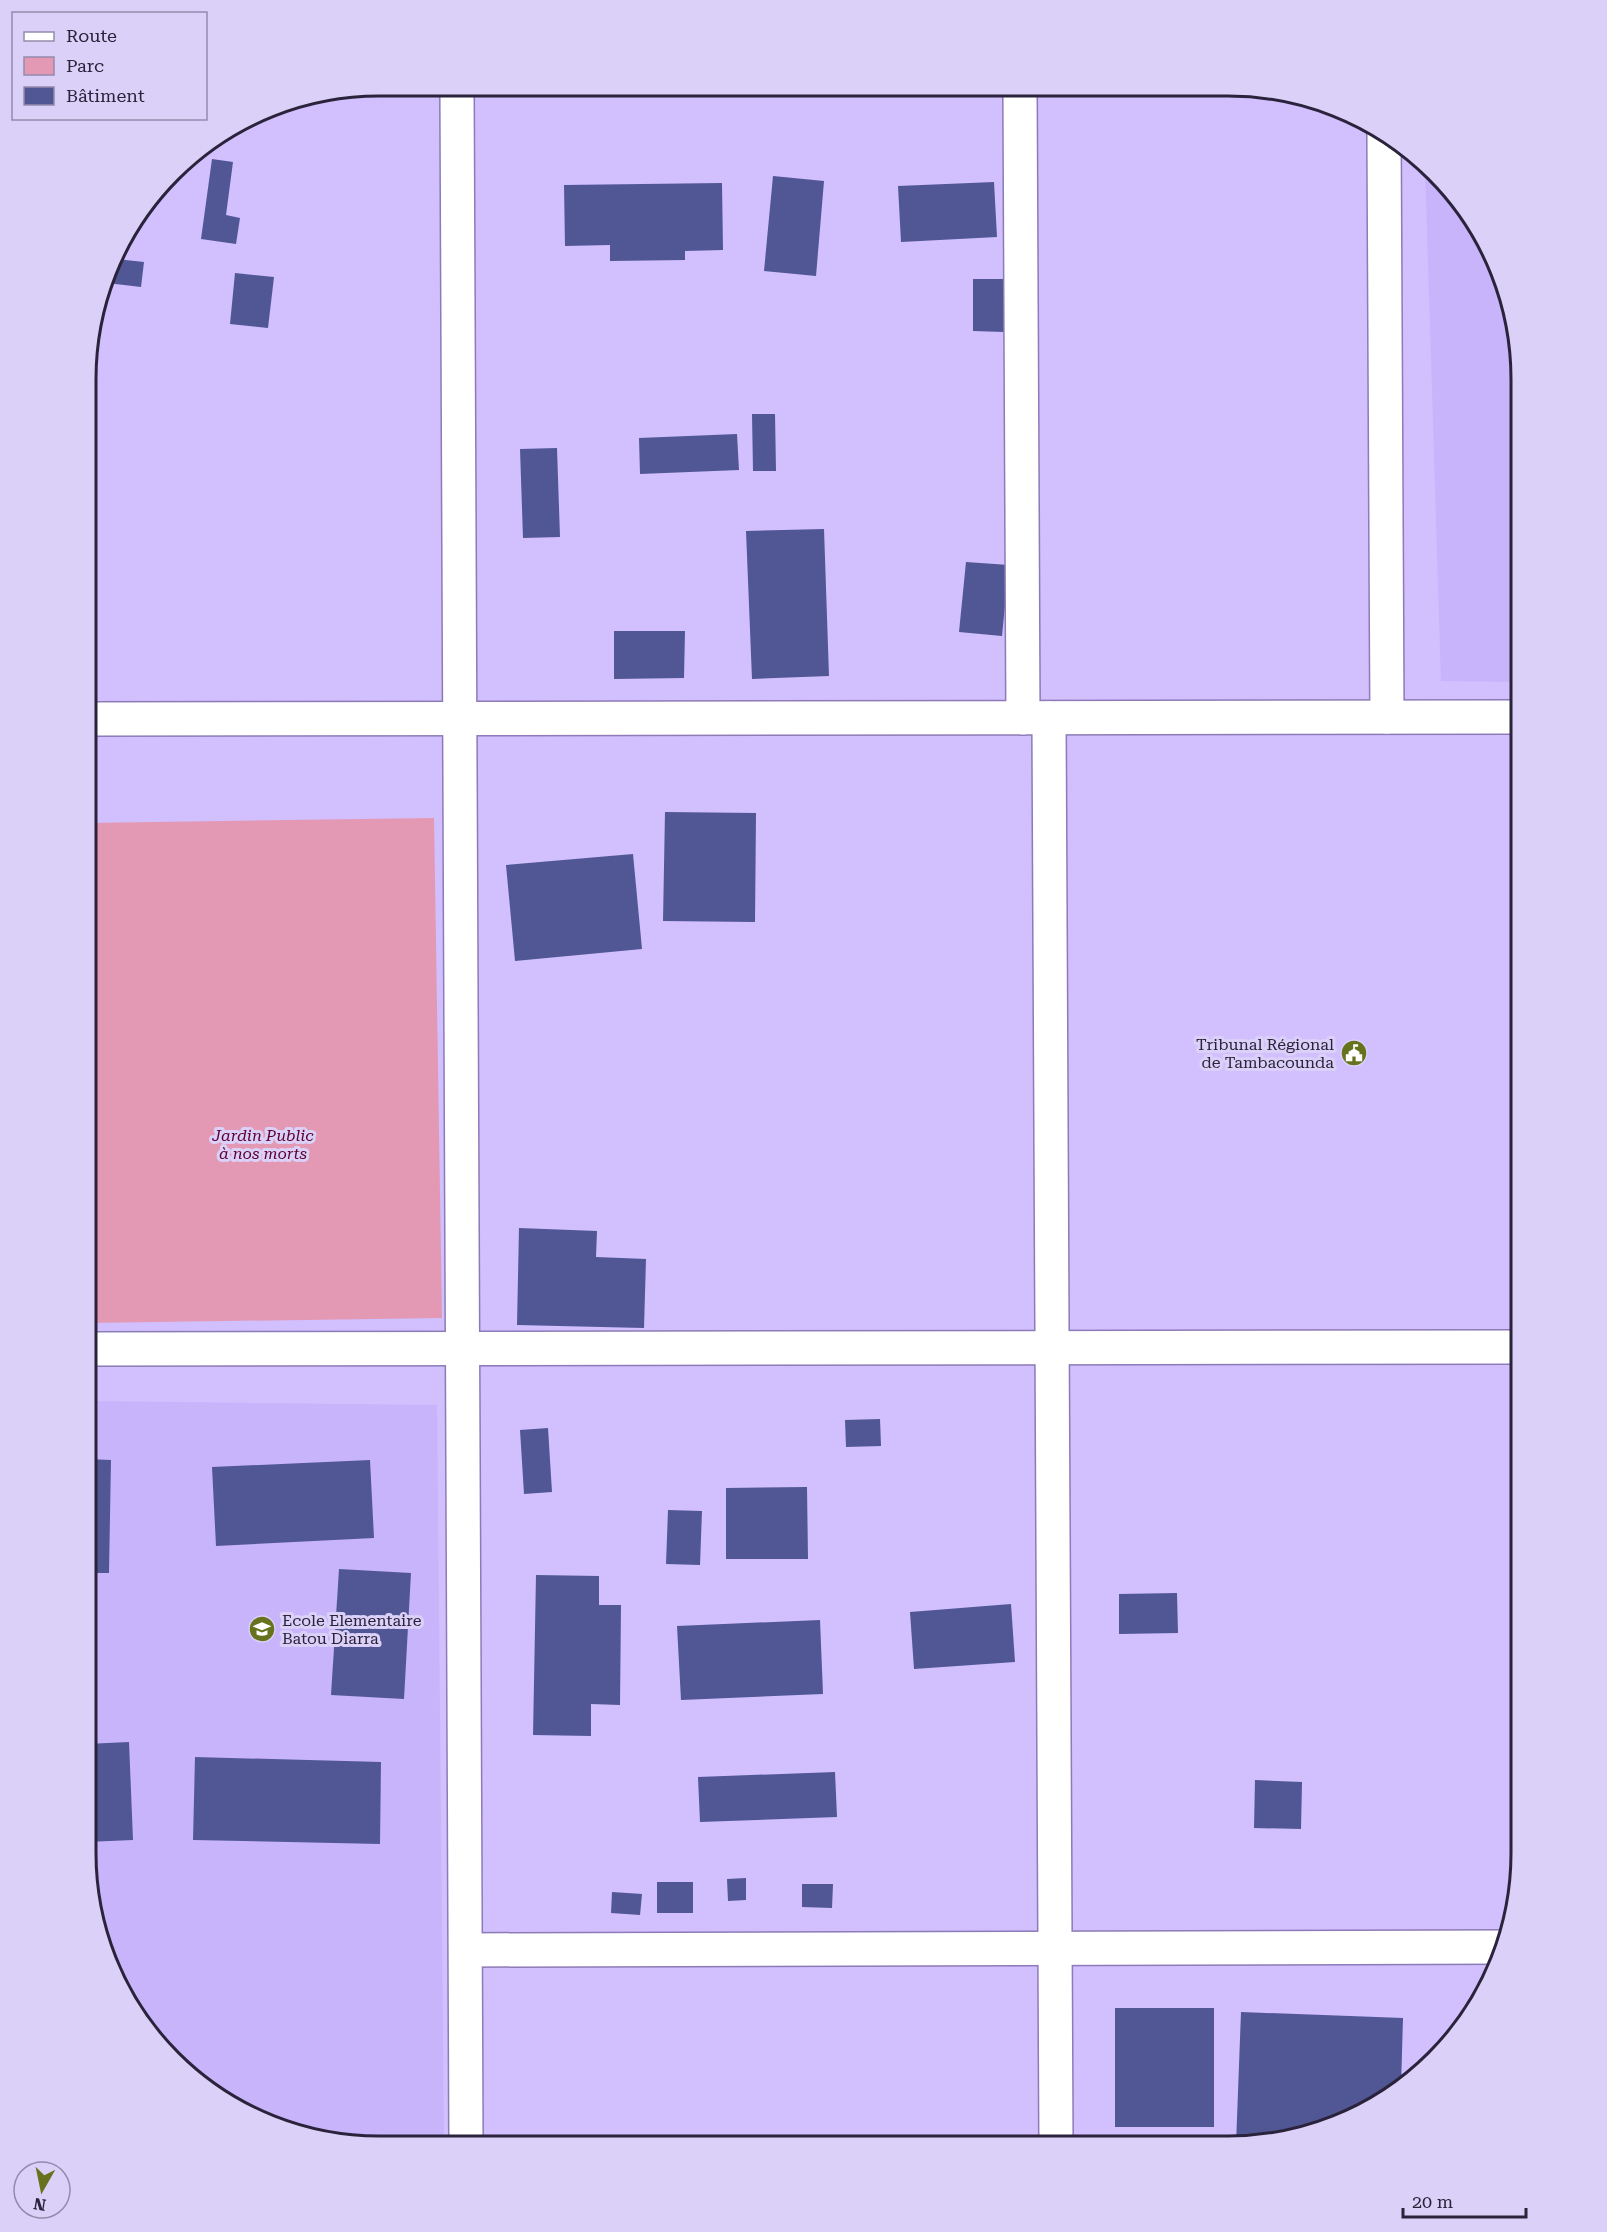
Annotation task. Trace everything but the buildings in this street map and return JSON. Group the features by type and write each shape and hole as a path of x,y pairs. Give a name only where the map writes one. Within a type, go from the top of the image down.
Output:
{"street":[{"path":"457,96 466,2136"},
{"path":"1020,96 1052,1348 1056,2136"},
{"path":"1384,143 1387,717"},
{"path":"96,719 1511,717"},
{"path":"96,1349 1511,1347"},
{"path":"466,1950 1495,1947"}],"shaded area":[{"path":"1425,176 1453,207 1482,254 1496,288 1506,324 1511,379 1511,682 1441,681"},
{"name":"Ecole Elementaire Batou Diarra","path":"96,1401 437,1405 444,2136 342,2134 288,2121 254,2107 237,2098 192,2066 166,2040 144,2010 125,1978 111,1944 98,1890 96,1853"}],"green space":[{"name":"Jardin Public à nos morts","path":"434,818 442,1318 96,1323 96,823"}],"place":[{"name":"Tribunal Régional de Tambacounda","path":"1354,1053"},
{"name":"Ecole Elementaire Batou Diarra","path":"262,1629"}]}
